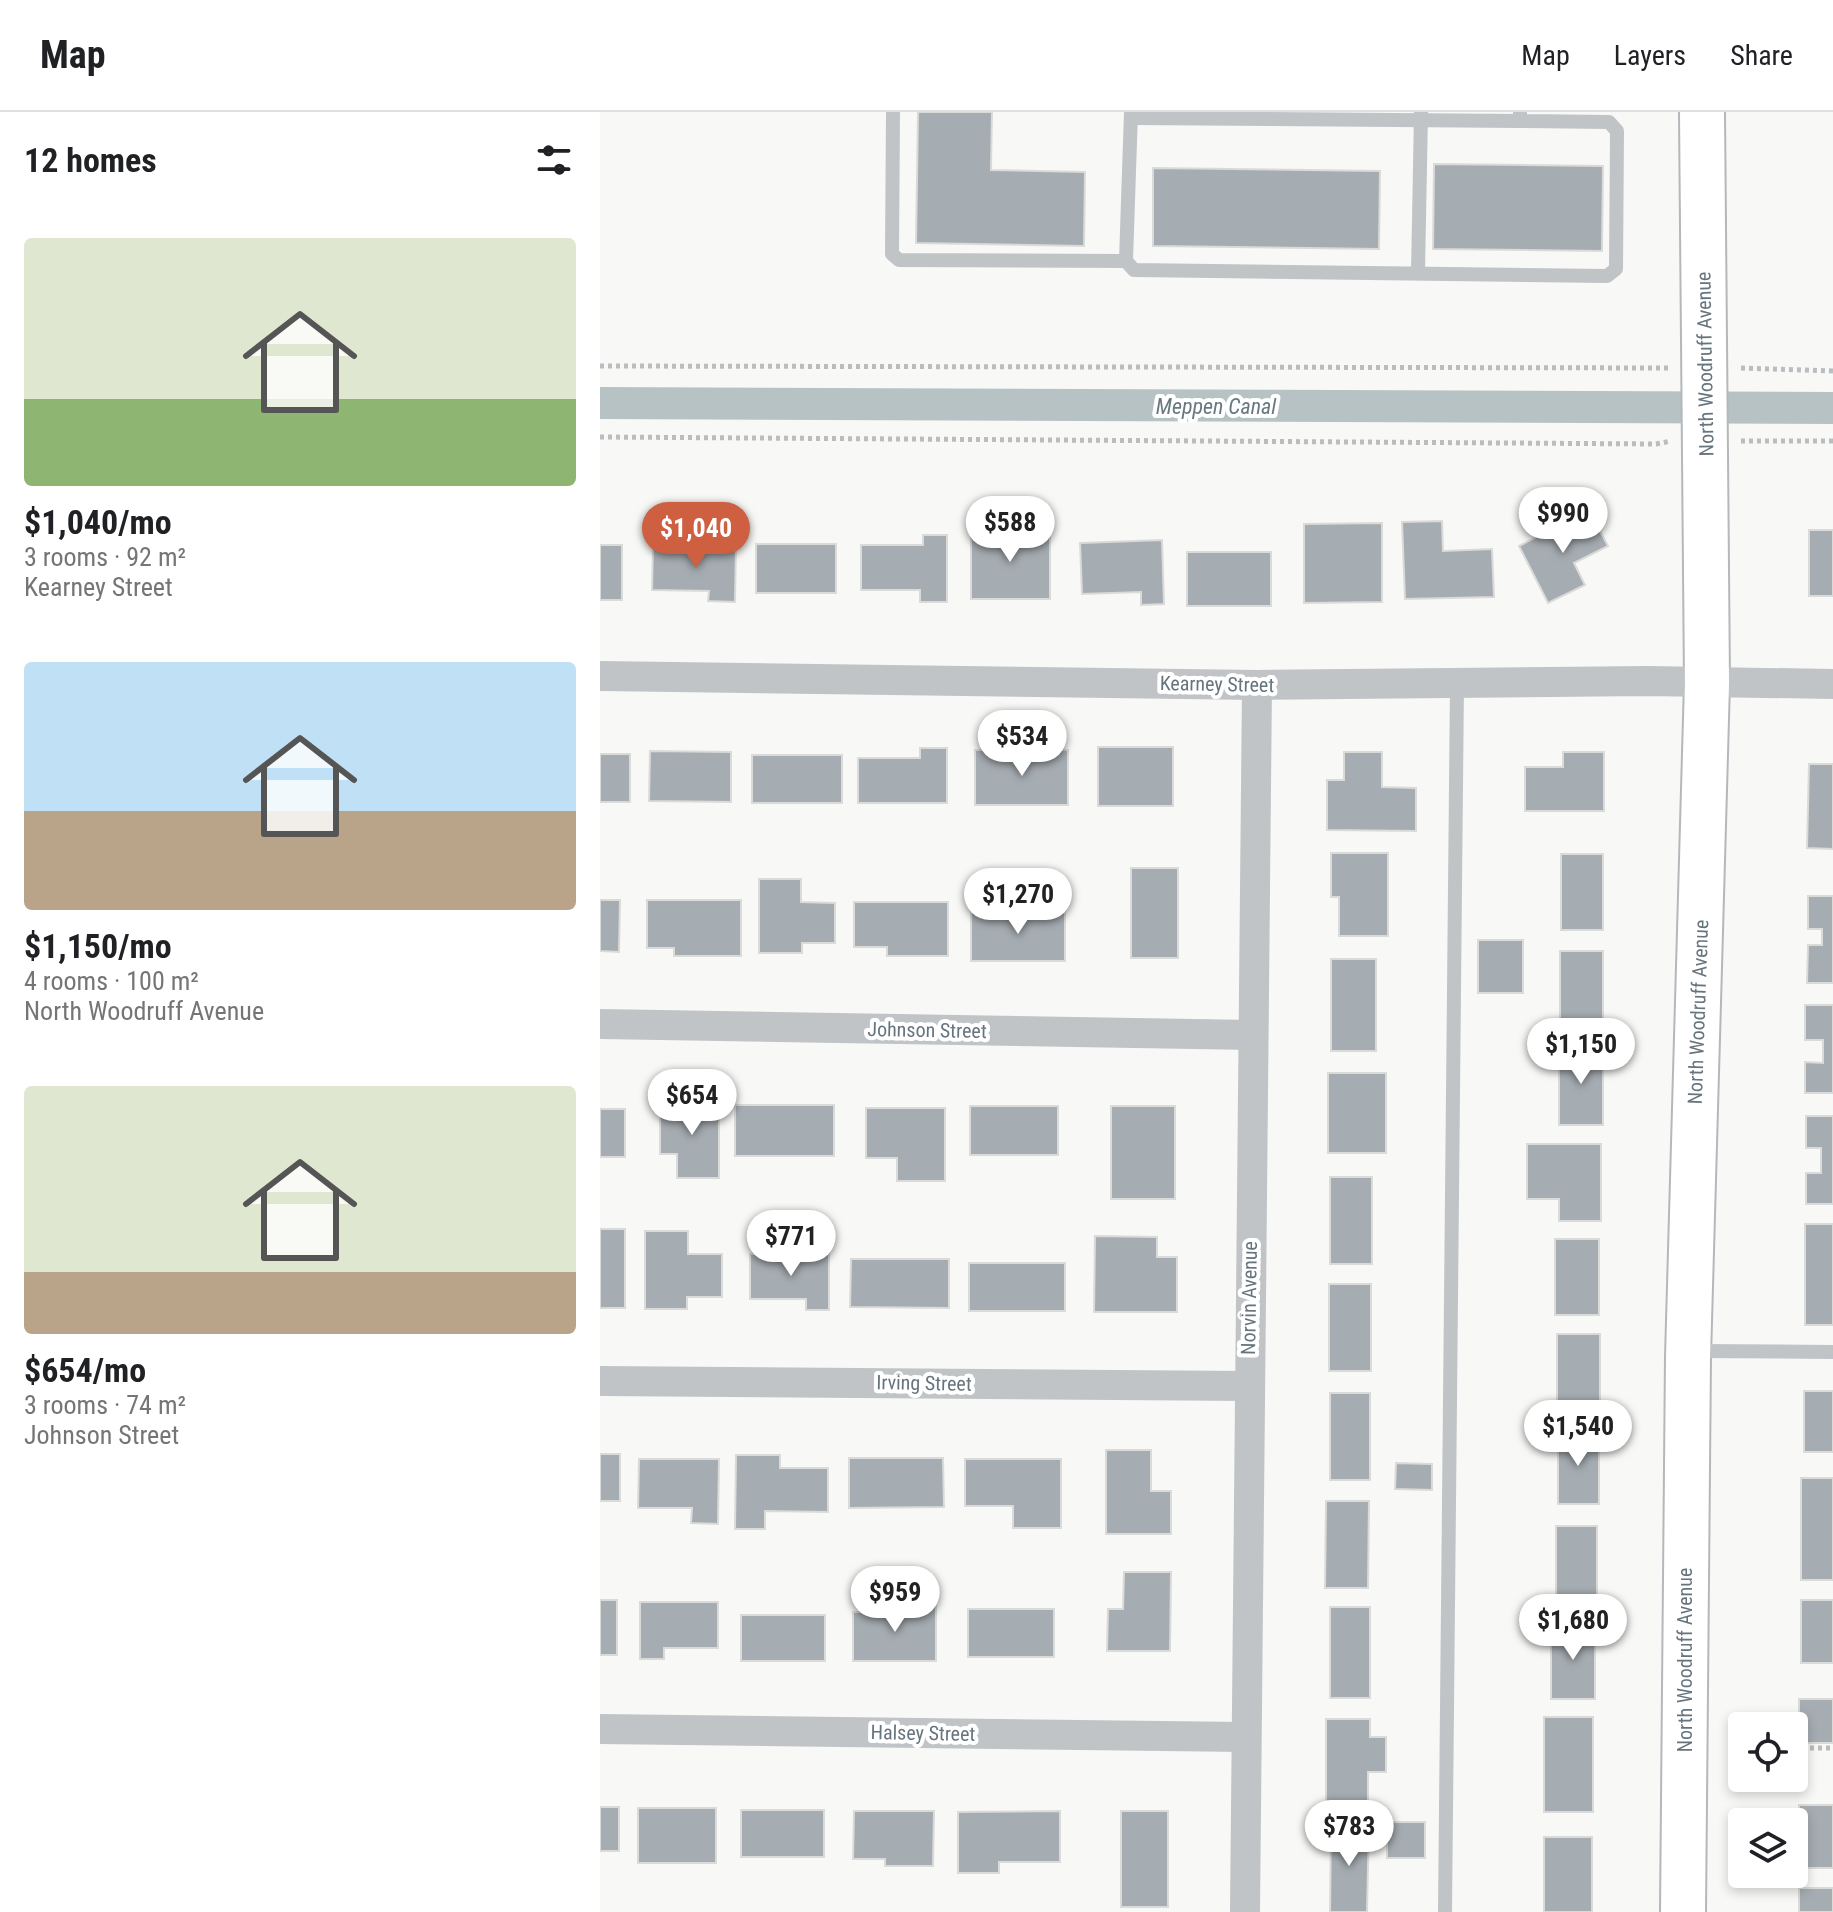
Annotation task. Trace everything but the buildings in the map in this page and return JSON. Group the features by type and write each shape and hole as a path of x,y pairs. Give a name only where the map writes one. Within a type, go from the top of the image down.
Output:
{"main road":[{"name":"North Woodruff Avenue","path":"1683,1912 1688,1351 1707,683 1687,437 1706,367 1702,112"}],"street":[{"name":"Kearney Street","path":"600,676 1257,685 1655,681 1833,684"},
{"name":"Norvin Avenue","path":"1245,1912 1257,685"},
{"name":"Johnson Street","path":"600,1024 1253,1035"},
{"name":"Irving Street","path":"600,1381 1248,1386"},
{"name":"Halsey Street","path":"600,1729 1246,1737"}],"lane":[{"path":"893,112 892,254 899,260 1126,261"},
{"path":"1131,115 1520,116 1609,122 1617,131 1616,269 1607,276 1134,270 1126,261 1131,115"},
{"path":"1418,272 1421,116"},
{"path":"1445,1912 1457,683"},
{"path":"1688,1351 1833,1352"}],"path":[{"path":"600,366 1706,367 1833,371"},
{"path":"600,437 1656,444 1687,437"},
{"path":"1756,441 1833,441"},
{"path":"1808,1748 1833,1748"}],"waterway":[{"name":"Meppen Canal","path":"600,403 1833,408"}]}
